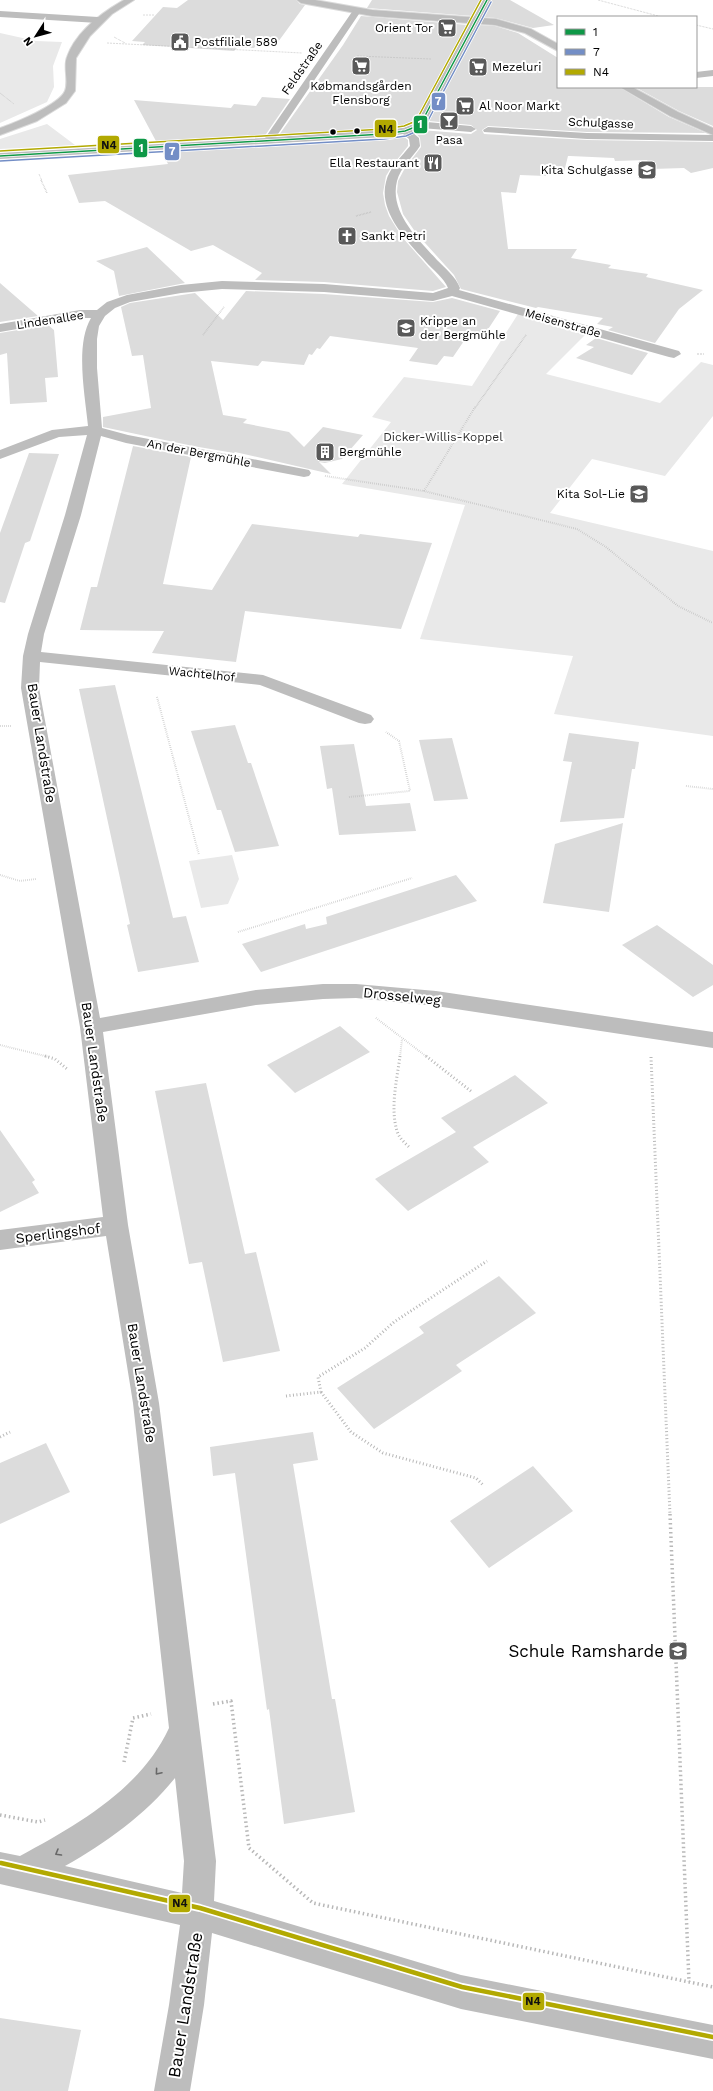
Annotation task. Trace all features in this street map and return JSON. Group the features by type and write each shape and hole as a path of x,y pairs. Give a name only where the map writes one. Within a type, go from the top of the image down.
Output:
{"street":[{"path":"0,132 33,120 62,101 70,91 71,58 86,34 98,20 113,9 130,0"},
{"path":"301,0 357,12 477,20 514,26 528,31 557,47"},
{"path":"420,125 487,0"},
{"name":"Feldstraße","path":"269,139 357,12"},
{"path":"0,14 98,20"},
{"path":"697,75 713,73"},
{"path":"627,88 674,114 713,132"},
{"path":"0,156 269,139 384,134 405,131 420,125 471,129"},
{"name":"Schulgasse","path":"488,130 587,136 713,138"},
{"path":"100,314 111,305 127,299 181,289 222,285 324,288 433,297 452,292 454,288 452,283 400,224 392,209 390,187 392,179 415,146 414,138 405,131"},
{"name":"Meisenstraße","path":"452,292 674,354"},
{"name":"Lindenallee","path":"0,328 80,314 100,314"},
{"name":"Bauer Landstraße","path":"100,314 94,326 90,340 95,430 74,515 36,634 32,656 30,688 91,1027 116,1225 146,1403 200,1861 199,1913 188,2004 172,2091"},
{"path":"0,455 57,433 95,430"},
{"name":"An der Bergmühle","path":"95,430 126,439 304,473"},
{"name":"Wachtelhof","path":"32,656 263,680 365,719"},
{"name":"Drosselweg","path":"91,1027 245,999 312,992 356,991 427,997 650,1032 713,1040"},
{"name":"Sperlingshof","path":"0,1240 116,1225"},
{"path":"11,1871 96,1829 124,1808 142,1792 169,1759 184,1718"},
{"path":"11,1871 199,1913 461,1992 713,2042"}],"path":[{"path":"598,0 658,16"},
{"path":"697,24 713,29"},
{"path":"114,43 328,54"},
{"path":"358,56 456,60"},
{"path":"0,93 12,102"},
{"path":"356,216 370,212"},
{"path":"203,335 224,308 221,301 222,285"},
{"path":"424,491 486,390 539,316"},
{"path":"304,473 424,491 578,529 606,547 678,606 713,623"},
{"path":"157,697 199,855"},
{"path":"349,797 410,791 399,741 365,719"},
{"path":"686,786 713,790"},
{"path":"0,875 20,881"},
{"path":"238,932 412,878"},
{"path":"356,991 364,1009 472,1092"},
{"path":"650,1032 690,1982"},
{"path":"402,1038 395,1118 397,1131 402,1140 410,1148"},
{"path":"0,1045 55,1058 70,1071 96,1069"},
{"path":"483,1486 476,1478 383,1453 351,1432 321,1392 318,1377 365,1348 394,1322 488,1261"},
{"path":"286,1396 321,1392"},
{"path":"0,1437 10,1432"},
{"path":"122,1769 133,1718 184,1718 231,1701 249,1848 313,1903 713,1987"},
{"path":"0,1815 38,1822 52,1818"}],"green space":[{"path":"0,33 36,41 62,42 53,66 54,87 47,102 0,123"},
{"path":"47,124 75,145 0,149 0,139"},
{"name":"Dicker-Willis-Koppel","path":"518,314 585,335 546,374 660,403 701,362 713,365 713,416 665,476 592,459 550,513 713,551 713,736 554,714 573,656 420,639 465,505 342,484 391,422 372,417 404,377 472,386"},
{"path":"232,855 239,879 228,904 201,908 189,861"}],"building":[{"path":"188,0 296,0 300,4 305,5 278,42 259,41 254,48 237,48 234,51 142,45 145,42 132,41 163,7 177,8"},
{"path":"372,0 481,0 473,16 367,8"},
{"path":"492,0 510,0 554,25 533,28 496,18 484,17"},
{"path":"361,16 468,25 415,122 403,127 279,135 343,45"},
{"path":"479,25 495,26 518,33 557,57 557,88 621,88 669,117 706,133 587,132 488,126 482,130 484,134 587,140 713,142 713,168 691,173 684,168 652,169 647,160 615,161 614,158 568,156 564,172 547,171 546,176 520,175 516,193 501,192 508,249 577,249 571,258 611,265 608,268 648,274 646,277 703,290 679,309 655,343 608,330 613,327 597,324 603,318 538,307 536,308 461,289 454,275 416,233 403,214 397,192 398,181 405,168 421,147 420,138 415,132 421,130 471,134 477,130 471,125 429,121"},
{"path":"713,87 713,126 679,111 637,88"},
{"path":"262,97 290,99 264,137 157,143 134,100 231,108 234,104 256,106"},
{"path":"403,136 408,140 408,146 386,176 383,193 385,205 389,216 402,237 446,287 433,291 324,282 255,280 262,273 213,245 191,251 105,201 79,203 68,175 168,164 162,151"},
{"path":"147,247 185,283 119,296 114,271 96,261"},
{"path":"0,283 38,316 0,322"},
{"path":"246,291 324,294 433,302 452,298 500,311 481,340 466,338 453,357 444,356 437,365 409,361 418,348 330,336 320,349 317,348 312,355 309,354 304,365 262,361 258,366 211,361 223,415 247,419 243,423 289,432 304,447 323,427 363,435 342,459 325,463 319,462 331,474 235,452 193,446 103,427 103,417 151,408 143,355 132,356 121,307 130,303 195,293 223,320"},
{"path":"48,325 54,330 58,377 45,378 47,402 10,404 7,353 0,355 0,333"},
{"path":"596,338 648,353 632,375 576,358 594,347 586,345"},
{"path":"133,446 191,457 163,584 212,590 252,524 358,537 360,534 432,543 401,629 245,611 236,662 152,653 164,631 80,630 91,587 97,587"},
{"path":"29,453 59,454 30,541 25,543 5,603 0,602 0,533"},
{"path":"115,685 173,918 186,916 199,962 138,972 127,925 130,924 79,689"},
{"path":"235,725 248,763 251,763 279,846 235,852 221,810 217,810 191,731"},
{"path":"569,733 639,742 635,769 632,769 624,818 560,822 572,762 563,761"},
{"path":"452,738 468,799 434,801 419,740"},
{"path":"354,744 366,806 410,803 416,831 339,835 332,788 327,789 320,746"},
{"path":"623,823 609,912 543,903 555,844"},
{"path":"456,875 477,901 261,972 242,944 305,924 306,929 327,924 326,917"},
{"path":"657,925 713,965 713,985 693,997 622,945"},
{"path":"340,1026 370,1052 295,1093 267,1065"},
{"path":"515,1075 548,1103 473,1147 489,1162 408,1211 375,1179 456,1132 441,1118"},
{"path":"206,1083 245,1254 256,1252 280,1351 223,1362 202,1262 189,1264 155,1091"},
{"path":"0,1130 35,1180 32,1182 39,1193 0,1212"},
{"path":"499,1276 536,1313 456,1365 462,1371 374,1429 337,1388 424,1333 419,1327"},
{"path":"313,1432 318,1460 293,1464 332,1699 335,1699 355,1812 284,1824 235,1473 213,1476 210,1447"},
{"path":"46,1443 70,1492 0,1524 0,1463"},
{"path":"533,1466 573,1511 489,1568 450,1521"},
{"path":"0,2018 81,2030 68,2091 0,2091"}],"transit line":[{"name":"N4","path":"0,151 384,129 404,126 416,121 481,0"},
{"name":"1","path":"0,156 384,134 405,131 420,125 487,0"},
{"name":"7","path":"0,161 384,139 406,136 424,128 491,2"},
{"name":"N4","path":"1,1863 200,1908 462,1987 713,2037"}],"place":[{"name":"Orient Tor","path":"447,28"},
{"name":"Postfiliale 589","path":"180,42"},
{"name":"Købmandsgården Flensborg","path":"361,66"},
{"name":"Mezeluri","path":"478,67"},
{"name":"Al Noor Markt","path":"465,106"},
{"name":"Pasa","path":"449,121"},
{"name":"Ella Restaurant","path":"433,163"},
{"name":"Kita Schulgasse","path":"647,170"},
{"name":"Sankt Petri","path":"347,236"},
{"name":"Krippe an der Bergmühle","path":"406,328"},
{"name":"Bergmühle","path":"325,452"},
{"name":"Kita Sol-Lie","path":"639,494"},
{"name":"Schule Ramsharde","path":"678,1651"}]}
